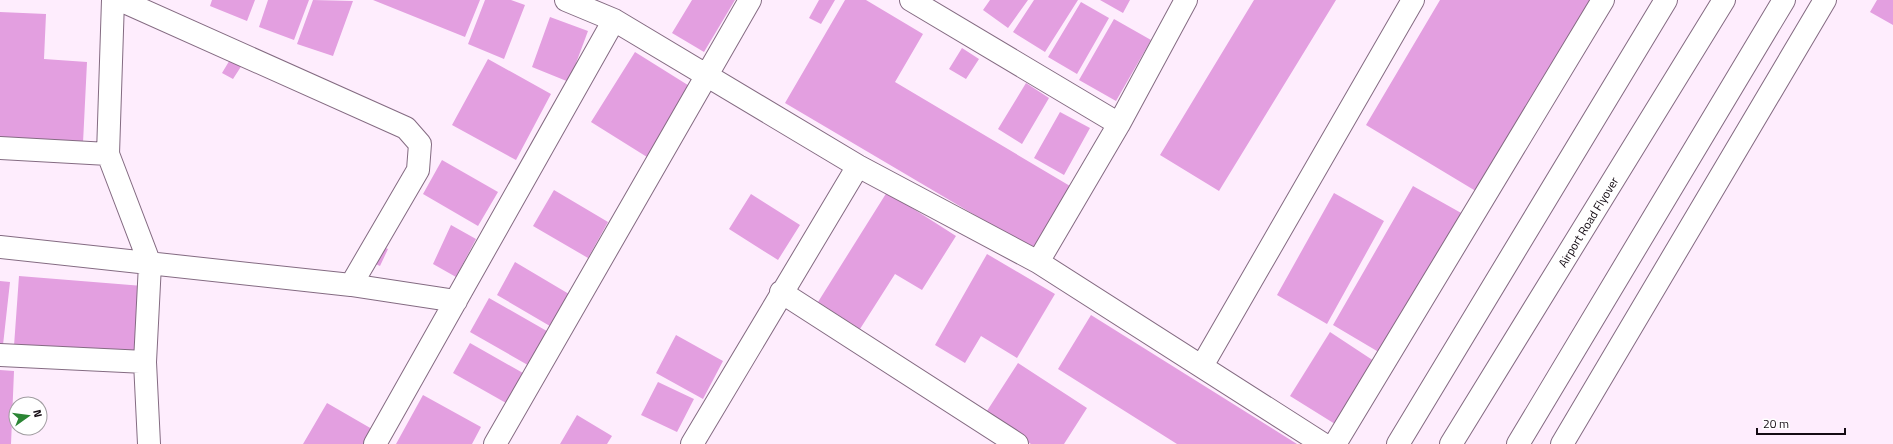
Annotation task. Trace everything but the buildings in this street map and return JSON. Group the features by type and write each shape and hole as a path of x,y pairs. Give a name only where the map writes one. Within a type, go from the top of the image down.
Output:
{"street":[{"path":"112,0 108,154 150,264 145,362 149,444"},
{"path":"120,0 406,128 420,144 418,170 351,285"},
{"path":"566,0 614,20 858,166 1038,262 1323,444"},
{"path":"495,444 750,0"},
{"path":"911,0 1119,124"},
{"path":"1038,262 1119,124 1186,0"},
{"path":"1202,366 1413,0"},
{"path":"1335,444 1603,0"},
{"path":"1398,444 1666,0"},
{"name":"Airport Road Flyover","path":"1451,444 1724,0"},
{"path":"1518,444 1784,0"},
{"path":"1562,444 1825,0"},
{"path":"375,444 614,20"},
{"path":"0,148 108,154"},
{"path":"699,442 781,292 858,166"},
{"path":"0,247 351,285 456,301"},
{"path":"781,292 1017,444"},
{"path":"0,355 145,362"}]}
